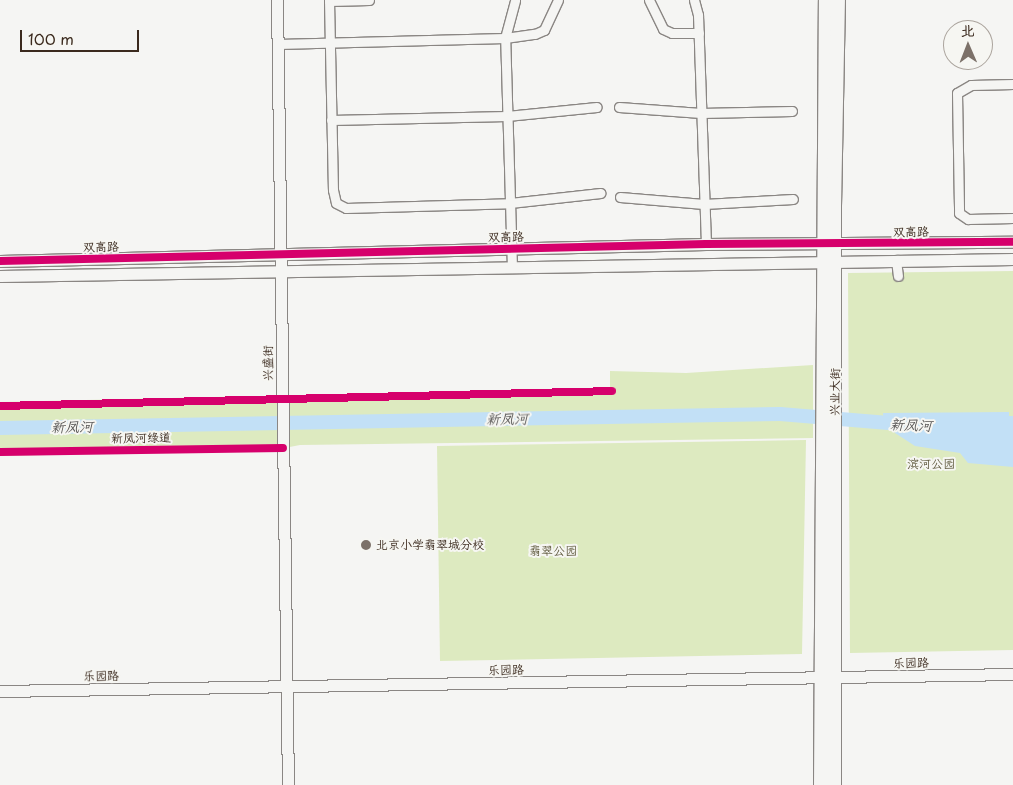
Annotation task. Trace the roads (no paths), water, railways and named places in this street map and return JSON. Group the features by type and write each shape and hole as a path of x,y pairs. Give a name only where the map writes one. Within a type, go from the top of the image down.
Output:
{"main road":[{"name":"兴业大街","path":"826,0 830,261 829,678 834,785"},
{"name":"兴业大街","path":"829,244 838,0"},
{"name":"兴业大街","path":"821,785 829,678"}],"street":[{"name":"兴盛街","path":"277,0 288,785"},
{"path":"369,0 329,0 332,190 336,204 346,208 510,203 600,194"},
{"path":"512,268 505,38 514,0"},
{"path":"278,44 505,38 535,34 544,30 558,0"},
{"path":"648,0 663,29 672,33 699,33"},
{"path":"694,0 699,33 706,244"},
{"path":"1013,84 971,85 958,93 959,213 968,219 1013,218"},
{"path":"331,120 507,116 597,107"},
{"path":"619,107 701,113 792,111"},
{"path":"620,198 704,204 793,199"},
{"name":"双高路","path":"0,261 706,244 1013,242"},
{"path":"0,276 1013,259"},
{"path":"896,260 898,276"},
{"name":"乐园路","path":"0,691 286,688 1013,674"}],"water":[{"path":"1009,412 1009,416 1013,416 1013,467 968,463 960,453 915,446 895,433 891,425 884,425 883,413"}],"waterway":[{"name":"新凤河","path":"0,428 780,414 901,424"}],"place":[{"name":"北京小学翡翠城分校","path":"366,545"}],"park label":[{"name":"滨河公园","path":"931,464"},
{"name":"翡翠公园","path":"553,551"}]}
